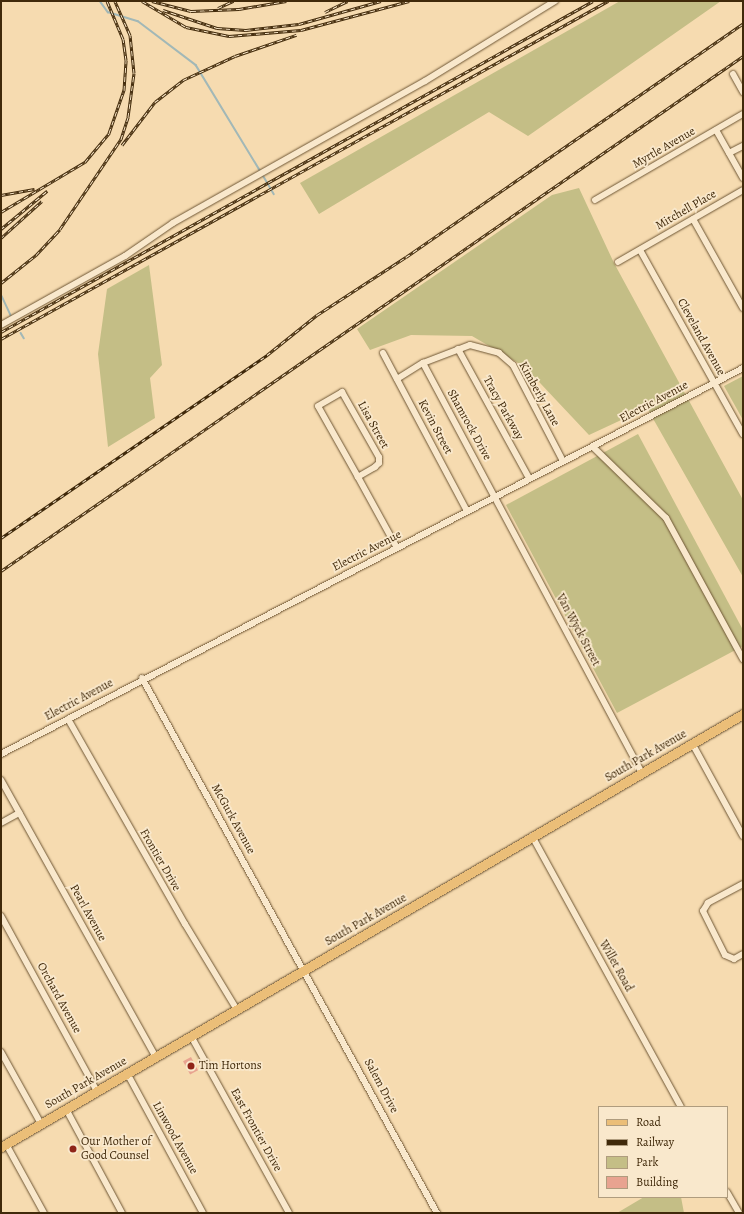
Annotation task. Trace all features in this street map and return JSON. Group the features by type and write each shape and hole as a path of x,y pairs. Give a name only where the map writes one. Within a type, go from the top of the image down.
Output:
{"main road":[{"name":"South Park Avenue","path":"3,1146 641,772 743,714"}],"street":[{"path":"1,325 125,256 173,223 425,81 555,1"},
{"path":"733,74 743,92"},
{"name":"Myrtle Avenue","path":"596,200 743,114"},
{"path":"716,130 743,178"},
{"path":"729,154 743,146"},
{"name":"Mitchell Place","path":"618,262 743,190"},
{"path":"693,219 743,308"},
{"name":"Cleveland Avenue","path":"640,250 743,434"},
{"name":"Kimberly Lane","path":"397,379 423,363 470,345 499,353 512,365 563,461"},
{"name":"Tracy Parkway","path":"458,349 529,478"},
{"name":"Kevin Street","path":"383,353 467,511"},
{"name":"Shamrock Drive","path":"423,363 496,496"},
{"name":"Electric Avenue","path":"1,754 142,678 397,548 529,478 593,447 743,368"},
{"name":"Lisa Street","path":"342,392 379,457 379,463 375,467 358,477 318,406 342,392"},
{"path":"593,447 666,518 743,659"},
{"path":"358,477 397,548"},
{"name":"Van Wyck Street","path":"496,496 641,772"},
{"name":"McGurk Avenue","path":"142,678 305,970"},
{"name":"Frontier Drive","path":"68,719 184,924 237,1010"},
{"path":"692,743 743,836"},
{"name":"Pearl Avenue","path":"1,780 156,1057"},
{"path":"1,823 19,813"},
{"name":"Willet Road","path":"532,836 680,1106"},
{"path":"743,884 708,903 703,912 725,955 731,959 743,954"},
{"name":"Orchard Avenue","path":"1,916 97,1091"},
{"name":"Salem Drive","path":"305,970 437,1213"},
{"name":"East Frontier Drive","path":"191,1036 288,1211"},
{"path":"1,1052 41,1124"},
{"name":"Linwood Avenue","path":"127,1073 203,1213"},
{"path":"66,1109 122,1213"},
{"path":"3,1146 44,1213"},
{"path":"728,1194 739,1213"},
{"path":"280,1213 288,1211"}],"green space":[{"path":"620,1 721,1 528,136 489,112 319,214 300,183"},
{"path":"579,188 614,263 743,500 743,577 647,408 589,435 525,367 472,336 411,335 370,350 357,329 552,195"},
{"path":"149,265 162,365 150,378 155,418 108,447 98,354 107,289"},
{"path":"743,376 743,420 724,386"},
{"path":"638,434 743,630 743,646 617,713 506,505"},
{"path":"642,1198 681,1198 684,1213 617,1213"}],"building":[{"name":"Tim Hortons","path":"191,1057 198,1070 190,1074 183,1061"}],"waterway":[{"path":"100,1 108,12 138,21 196,65 261,172"},
{"path":"263,175 274,194"},
{"path":"2,296 11,315"},
{"path":"21,333 24,338"}],"railway":[{"path":"1,212 85,162 109,133 124,90 126,60 123,39 107,1"},
{"path":"1,283 36,255 60,229 121,139 128,117 134,73 130,35 115,1"},
{"path":"142,1 186,27 229,36 301,30 409,1"},
{"path":"152,1 191,11 239,9 286,1"},
{"path":"218,8 233,1"},
{"path":"325,12 348,1"},
{"path":"163,10 217,28 246,30 299,24 381,1"},
{"path":"1,332 593,1"},
{"path":"1,339 608,1"},
{"path":"1,538 267,355 317,315 406,257 743,24"},
{"path":"122,145 155,102 183,80 235,56 296,35"},
{"path":"1,571 743,56"},
{"path":"1,195 34,189"},
{"path":"1,229 47,191"},
{"path":"1,238 42,201"}],"place":[{"name":"Tim Hortons","path":"191,1066"},
{"name":"Our Mother of Good Counsel","path":"73,1149"}]}
